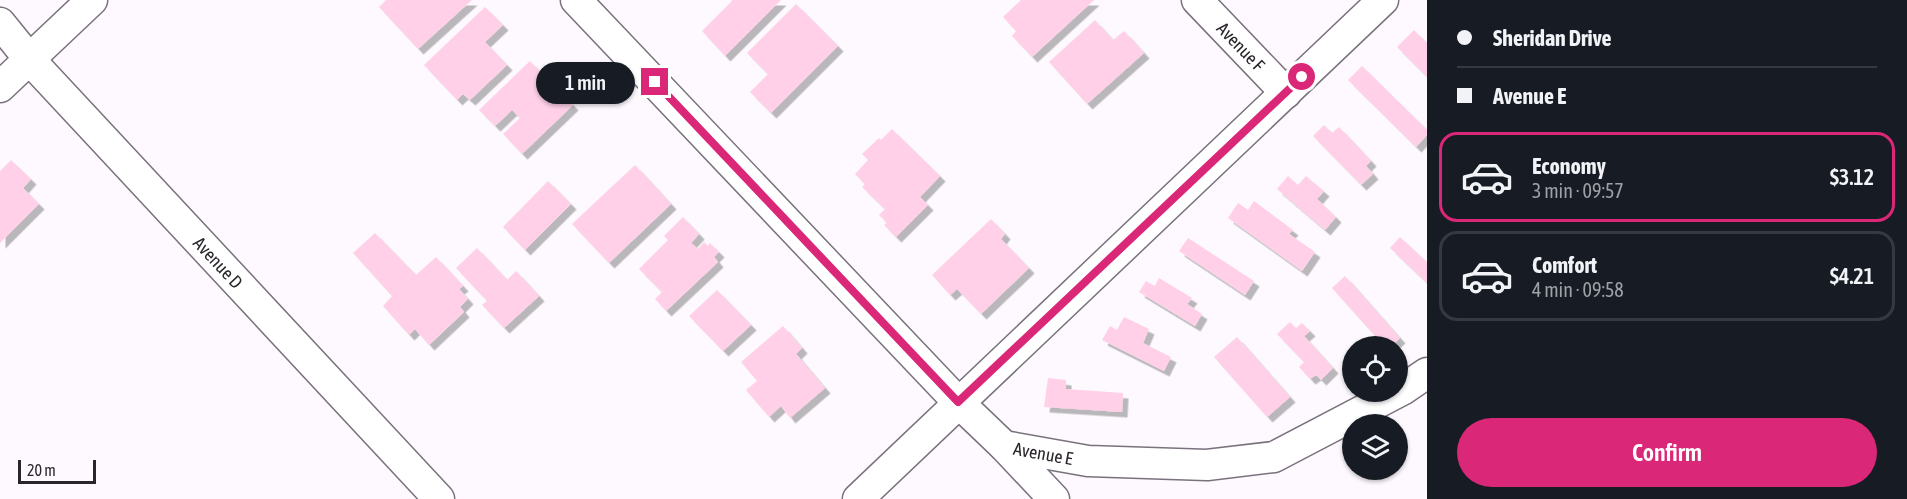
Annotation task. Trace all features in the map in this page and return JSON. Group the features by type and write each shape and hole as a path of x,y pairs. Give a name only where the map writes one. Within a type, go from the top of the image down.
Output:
{"street":[{"path":"0,87 92,0"},
{"name":"Avenue E","path":"576,0 958,402 1004,446 1088,461 1158,464 1207,465 1274,457 1402,390 1427,373"},
{"name":"Avenue F","path":"1197,0 1286,93"},
{"path":"858,499 1383,0"},
{"name":"Avenue D","path":"0,23 30,60 439,499"},
{"path":"1004,446 1054,499"}],"building":[{"path":"386,0 472,0 418,49 379,7"},
{"path":"731,0 781,0 725,56 702,31"},
{"path":"1021,0 1094,0 1032,57 1012,36 1016,31 1003,17"},
{"path":"796,4 838,46 771,113 750,92 768,74 747,53"},
{"path":"485,7 503,25 485,42 507,65 470,100 463,94 457,100 424,65"},
{"path":"1095,20 1113,40 1124,31 1144,53 1087,104 1049,62"},
{"path":"1414,30 1427,43 1427,77 1397,47"},
{"path":"530,61 573,105 522,154 503,134 520,118 512,110 495,126 479,110"},
{"path":"1362,66 1427,130 1427,135 1416,147 1348,80"},
{"path":"1324,125 1332,133 1339,127 1371,161 1366,166 1373,174 1361,185 1313,136"},
{"path":"892,129 940,176 920,197 928,205 896,237 884,225 887,223 879,215 885,209 862,187 865,184 855,174 868,160 862,154"},
{"path":"11,160 31,179 23,188 39,204 0,243 0,171"},
{"path":"635,165 671,204 609,263 572,224"},
{"path":"1288,176 1298,185 1306,176 1324,191 1317,199 1336,217 1325,230 1277,189"},
{"path":"548,181 571,204 525,250 503,227"},
{"path":"1254,201 1293,230 1289,234 1315,252 1302,271 1228,218 1238,203 1248,210"},
{"path":"683,217 699,234 691,243 698,249 704,242 708,246 710,243 719,252 714,257 718,262 666,311 655,299 662,292 639,269 668,240 664,236"},
{"path":"991,219 1005,234 1001,239 1029,268 981,314 957,289 950,295 932,275"},
{"path":"375,233 416,275 436,257 463,286 459,289 468,299 460,307 464,312 429,345 415,329 409,335 383,306 392,296 353,253"},
{"path":"1400,237 1427,262 1427,283 1390,248"},
{"path":"1188,238 1254,281 1245,295 1179,251"},
{"path":"477,248 507,280 516,271 539,296 504,328 482,305 487,301 456,268"},
{"path":"1345,276 1398,336 1375,336 1332,288"},
{"path":"1159,278 1192,298 1187,304 1202,314 1195,326 1139,292 1146,281 1155,286"},
{"path":"717,290 751,325 723,351 689,316"},
{"path":"1124,317 1149,329 1143,343 1171,357 1164,371 1102,340 1110,326 1117,330"},
{"path":"1290,322 1296,328 1302,323 1310,331 1304,336 1333,368 1321,380 1316,375 1310,379 1299,367 1304,362 1277,334"},
{"path":"783,326 802,348 796,354 825,388 790,418 781,406 769,417 746,390 757,381 741,362"},
{"path":"1237,337 1290,397 1267,417 1214,357"},
{"path":"1048,378 1066,380 1066,389 1123,393 1122,412 1044,407"}],"route":[{"path":"655,82 958,402 1302,77"}]}
